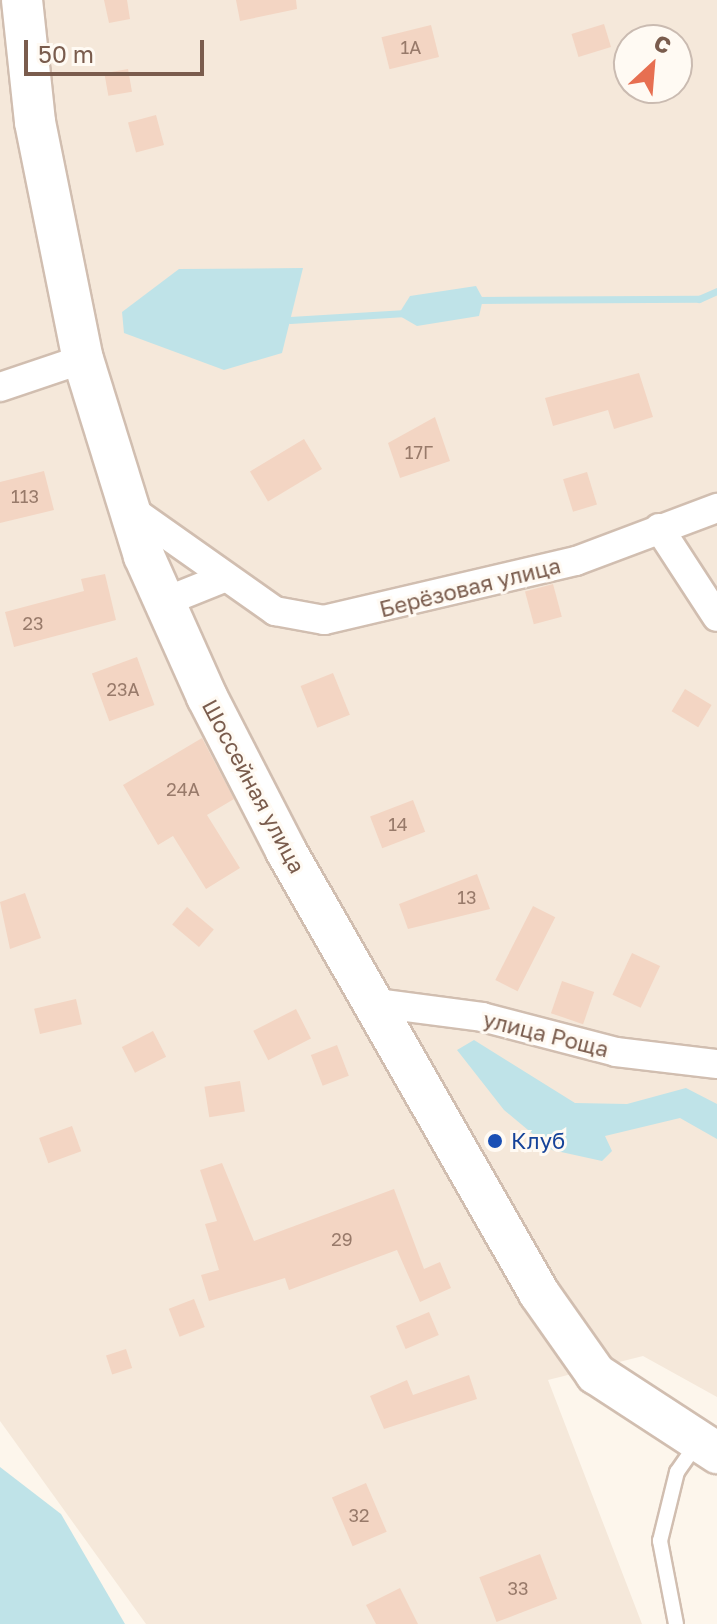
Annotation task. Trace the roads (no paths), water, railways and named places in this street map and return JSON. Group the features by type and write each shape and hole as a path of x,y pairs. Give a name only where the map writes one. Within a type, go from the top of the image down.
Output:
{"street":[{"name":"Шоссейная улица","path":"22,0 37,136 83,359 129,508 164,602 286,851 376,1003 539,1293 596,1374 707,1448"},
{"path":"0,387 83,359"},
{"name":"Берёзовая улица","path":"129,508 224,578 275,611 324,620 576,561 717,508"},
{"path":"659,528 717,617"},
{"path":"164,602 224,578"},
{"name":"улица Роща","path":"376,1003 482,1017 616,1052 717,1064"}],"lane":[{"path":"676,1624 660,1541 677,1472 707,1448"}],"water":[{"path":"303,268 282,353 224,370 124,333 122,312 179,269"},
{"path":"476,286 483,299 479,316 417,326 398,315 410,296"},
{"path":"474,1040 575,1103 627,1104 686,1088 717,1104 717,1139 680,1118 605,1136 612,1151 602,1161 552,1150 504,1110 457,1050"},
{"path":"0,1467 61,1514 125,1624 0,1624"}],"waterway":[{"path":"477,300 699,299 717,291"},
{"path":"290,320 406,313"}],"place":[{"name":"Клуб","path":"495,1141"}]}
